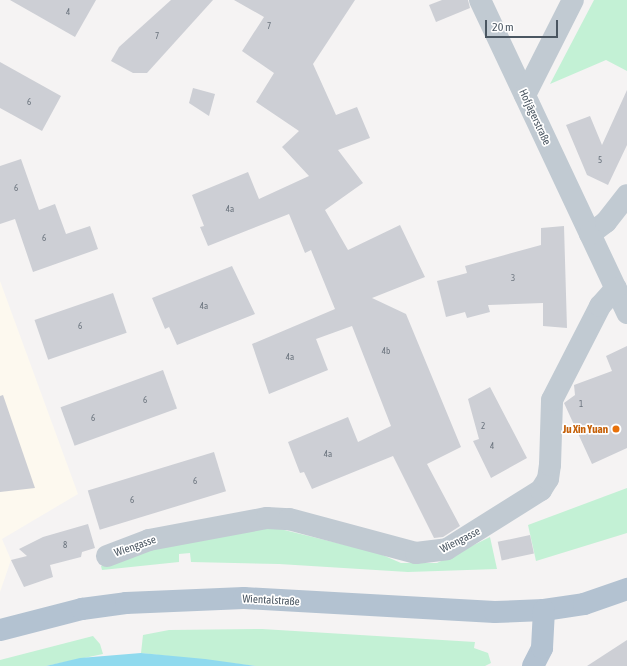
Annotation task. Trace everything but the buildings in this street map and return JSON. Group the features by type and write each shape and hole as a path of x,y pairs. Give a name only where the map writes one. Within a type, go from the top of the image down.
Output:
{"main road":[{"name":"Wientalstraße","path":"0,630 96,607 207,598 478,612 544,610 584,604 627,589"},
{"path":"533,666 542,648 544,610"}],"street":[{"name":"Hofjägerstraße","path":"480,0 627,313"},
{"path":"525,96 573,0"},
{"path":"590,234 606,222 627,194"},
{"name":"Wiengasse","path":"107,556 149,540 267,518 289,519 416,553 447,549 541,490 548,479 550,465 550,418 554,394 600,306 616,288"}],"shaded area":[{"path":"0,281 78,494 2,539 11,560 0,592"}],"green space":[{"path":"594,0 627,0 627,71 606,60 550,84"},
{"path":"627,488 627,533 536,561 528,525"},
{"path":"272,527 378,553 401,563 437,563 490,537 497,569 408,572 279,564 191,562 190,553 179,554 179,562 102,570 101,566 154,547"},
{"path":"262,629 475,642 474,648 488,653 491,663 485,666 256,666 141,653 143,635 169,630"},
{"path":"93,636 100,644 103,654 46,666 0,666 0,660"}],"water":[{"path":"141,653 205,659 256,666 46,666 80,658"}],"place":[{"name":"Ju Xin Yuan","path":"616,429"}]}
